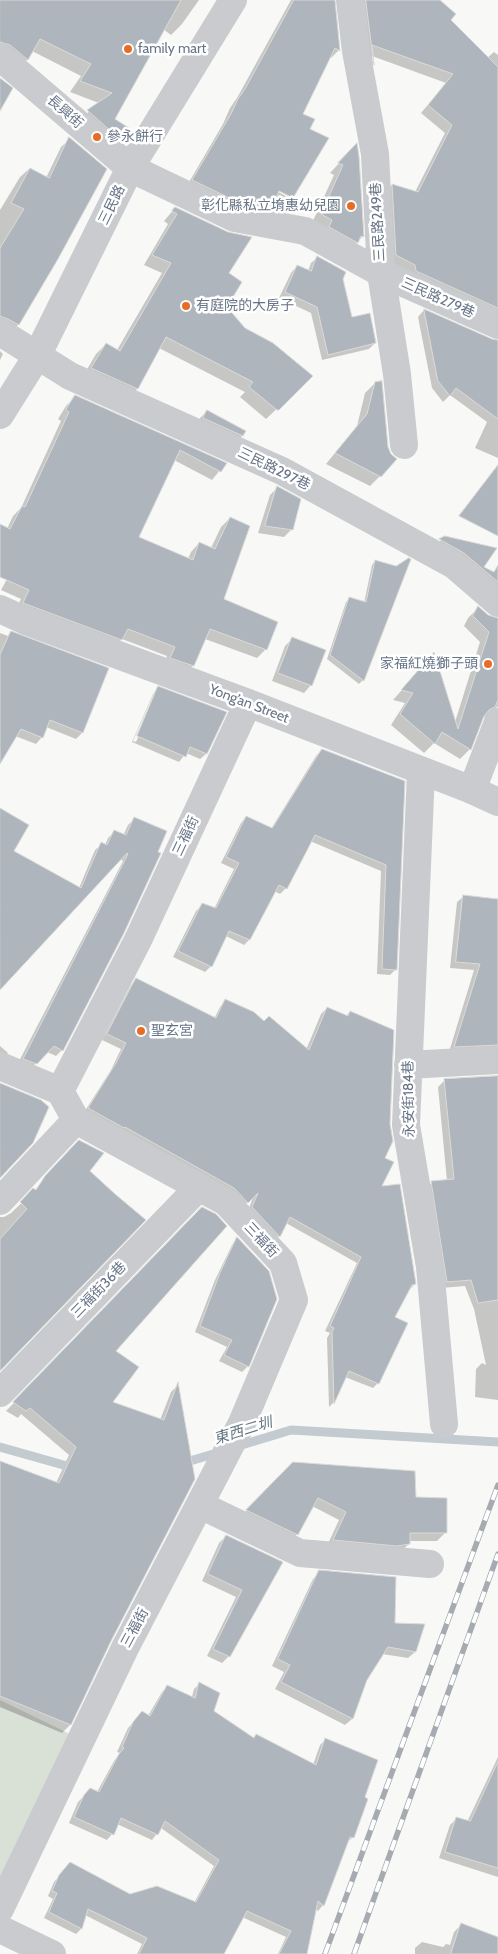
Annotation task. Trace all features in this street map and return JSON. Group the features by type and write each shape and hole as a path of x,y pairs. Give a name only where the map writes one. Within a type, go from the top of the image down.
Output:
{"street":[{"name":"三民路","path":"0,415 37,356 130,168 233,0"},
{"name":"三民路249巷","path":"350,0 356,51 375,154 381,273 397,374 404,445"},
{"name":"長興街","path":"0,56 130,168"},
{"name":"三民路279巷","path":"130,168 235,218 305,231 381,273 498,324"},
{"name":"三民路297巷","path":"0,332 70,376 282,471 454,565 498,603"},
{"name":"Yong’an Street","path":"0,609 26,621 248,703 472,790 498,802"},
{"name":"三福街","path":"60,1091 138,940 248,703"},
{"path":"472,790 498,722"},
{"name":"永安街184巷","path":"422,772 406,1125 430,1267 444,1424"},
{"path":"408,1066 498,1060"},
{"path":"0,1066 60,1091 76,1120 0,1201"},
{"name":"三福街","path":"0,1909 125,1648 242,1423 294,1300 283,1263 226,1202 76,1120"},
{"name":"三福街36巷","path":"0,1393 198,1188"},
{"path":"200,1505 300,1553 430,1564"},
{"path":"0,1929 52,1954"}],"shaded area":[{"path":"0,1700 74,1736 0,1890"}],"building":[{"path":"0,0 181,0 115,119 129,128 122,141 87,110 112,93 80,81 91,64 40,39 28,60 10,45 0,42"},
{"path":"294,0 335,0 340,51 335,48 303,114 315,119 310,129 329,138 293,198 279,191 271,209 240,203 192,180"},
{"path":"366,0 440,0 456,14 451,20 498,67 498,308 416,271 415,265 396,255 392,184 418,192 452,125 428,105 453,74 372,45 374,65"},
{"path":"0,78 13,88 0,111"},
{"path":"69,137 107,169 58,259 19,325 0,316 0,248 24,209 11,203 30,168 49,178"},
{"path":"357,143 364,237 361,236 358,243 329,227 332,220 321,214 343,165 338,163"},
{"path":"175,207 228,232 252,237 229,273 242,282 227,307 245,328 273,343 313,376 279,410 249,387 253,382 166,337 138,389 91,368 106,343 120,351 171,263 152,255 177,214 172,211"},
{"path":"317,256 346,272 343,279 352,317 370,313 376,343 328,355 317,307 285,292 297,265 311,271"},
{"path":"424,309 498,340 498,419 456,388 450,396 438,381"},
{"path":"382,381 388,447 391,454 397,459 381,477 335,453 367,414 375,382"},
{"path":"75,395 227,463 221,472 180,450 139,537 193,560 199,542 215,549 230,517 250,526 224,599 278,622 267,650 210,629 194,666 170,658 175,647 128,629 122,640 23,603 29,590 0,577 0,524 10,529 22,506 25,507 69,412 66,410"},
{"path":"207,410 246,431 243,436 203,418"},
{"path":"498,465 498,536 459,516"},
{"path":"277,486 301,499 293,530 265,526"},
{"path":"445,536 497,548 484,567 494,572 498,565 498,582 464,553 439,539"},
{"path":"409,558 411,559 364,681 330,655 349,597 366,602 375,560 396,566"},
{"path":"478,606 488,615 498,618 498,700 495,707 484,716 471,750 442,732 435,744 400,714 413,693 401,690 434,652 458,729 489,632 473,616"},
{"path":"11,631 109,668 83,733 50,720 43,738 21,729 0,764 0,655"},
{"path":"292,637 326,650 312,686 278,673"},
{"path":"158,686 227,712 207,754 190,747 186,757 137,736"},
{"path":"322,749 405,781 397,970 382,969 386,865 315,835 287,889 279,885 250,940 229,931 212,967 178,951 202,903 216,908 239,863 226,857 246,816 272,828"},
{"path":"0,808 29,825 14,851 81,888 101,842 107,845 114,830 126,835 134,817 167,831 158,852 161,853 124,933 63,1051 54,1046 37,1064 23,1059 128,854 0,990"},
{"path":"463,895 498,899 498,1045 454,1047 480,964 456,962"},
{"path":"136,978 216,1018 225,999 254,1012 264,1021 269,1016 309,1050 327,1007 348,1016 350,1011 394,1030 390,1124 393,1141 385,1158 394,1162 382,1186 400,1184 416,1284 412,1285 395,1317 408,1323 379,1384 349,1371 334,1404 332,1332 334,1328 330,1326 361,1257 290,1217 280,1237 252,1207 258,1193 248,1203 234,1188 88,1108 126,1043 107,1034"},
{"path":"498,1076 498,1300 478,1303 471,1280 447,1282 431,1181 454,1179 444,1079"},
{"path":"0,1083 41,1100 49,1107 33,1143 0,1178"},
{"path":"79,1140 104,1153 90,1171 146,1220 0,1371 0,1239 27,1209 20,1202 33,1188 36,1190 45,1176"},
{"path":"202,1207 216,1214 227,1226 116,1351 139,1367 113,1402 164,1420 178,1382 195,1479 111,1641 71,1725 0,1696 0,1461 59,1483 76,1447 30,1408 26,1411 13,1402"},
{"path":"237,1237 269,1271 277,1299 249,1367 224,1355 232,1340 200,1326 220,1273"},
{"path":"293,1462 415,1471 416,1497 447,1498 447,1533 410,1533 410,1544 397,1546 333,1540 346,1512 318,1498 298,1535 246,1510"},
{"path":"226,1535 283,1562 230,1657 213,1649 242,1590 208,1574"},
{"path":"319,1570 396,1577 395,1623 425,1624 416,1652 388,1647 367,1680 353,1719 281,1682 290,1665 278,1659"},
{"path":"199,1682 220,1693 214,1711 254,1738 256,1734 316,1765 325,1738 378,1760 365,1797 368,1799 354,1838 350,1837 324,1906 318,1901 307,1954 279,1954 291,1931 247,1911 224,1954 139,1954 147,1938 88,1909 82,1929 49,1912 57,1893 52,1891 59,1875 70,1862 130,1894 157,1886 196,1902 219,1860 165,1821 158,1835 121,1818 114,1835 74,1817 84,1795 90,1788 99,1792 124,1748 122,1747 133,1722 142,1711 150,1716 167,1685 195,1698"},
{"path":"498,1762 498,1868 445,1852 456,1817 470,1821"},
{"path":"461,1923 498,1937 498,1954 451,1954"}],"waterway":[{"name":"東西二圳","path":"235,1447 291,1430 498,1442"},
{"name":"東西二圳","path":"0,1447 67,1466 77,1466"},
{"name":"東西二圳","path":"180,1464 220,1452"}],"railway":[{"path":"325,1954 498,1485"},
{"path":"354,1954 498,1554"}],"place":[{"name":"family mart","path":"128,49"},
{"name":"參永餅行","path":"97,137"},
{"name":"彰化縣私立堉惠幼兒園","path":"351,206"},
{"name":"有庭院的大房子","path":"186,306"},
{"name":"家福紅燒獅子頭","path":"488,664"},
{"name":"聖玄宮","path":"141,1031"}]}
